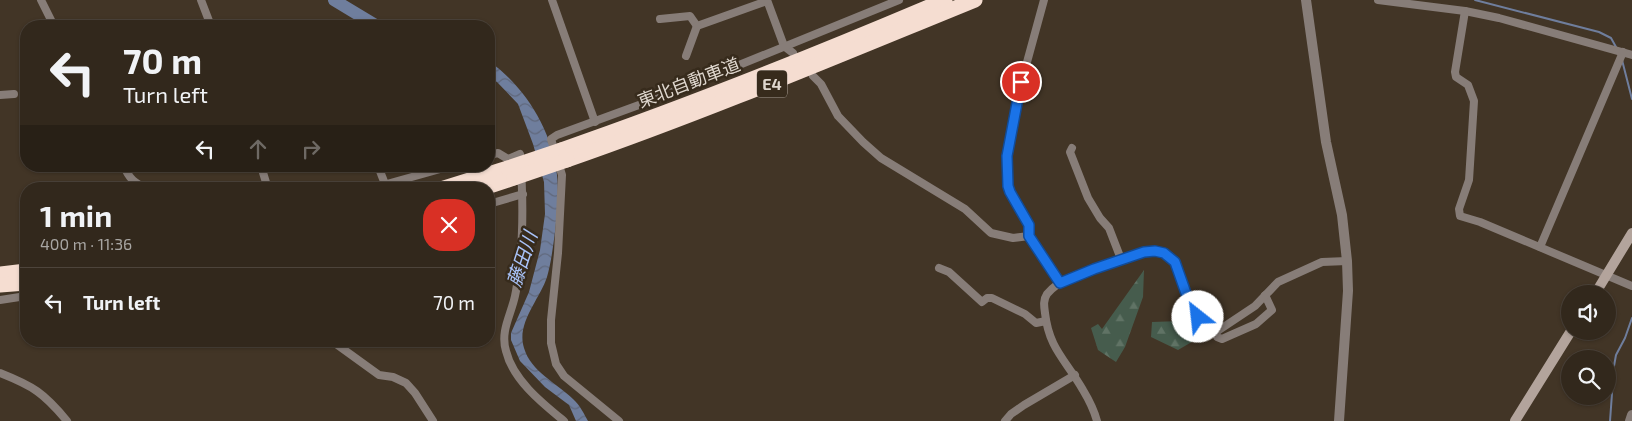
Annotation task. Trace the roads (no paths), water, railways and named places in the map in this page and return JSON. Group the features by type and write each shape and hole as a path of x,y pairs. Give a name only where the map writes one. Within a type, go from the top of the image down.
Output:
{"highway":[{"name":"東北自動車道","path":"564,155 625,128 773,71 945,0"},
{"name":"東北自動車道","path":"472,182 511,173 564,155 666,125 975,0"},
{"name":"東北自動車道","path":"494,182 511,173"},
{"path":"0,274 20,272"},
{"path":"0,285 20,283"}],"main road":[{"path":"1600,285 1632,233"},
{"path":"1515,421 1565,340"}],"street":[{"path":"40,0 51,20"},
{"path":"201,0 209,20"},
{"path":"552,0 595,122"},
{"path":"686,56 697,26 767,0 784,46 793,53"},
{"path":"618,421 564,376 556,364 551,343 551,320 558,253 562,175 551,139 557,135 704,80 898,0"},
{"path":"1044,0 1018,95 1007,156 1007,178 1010,192 1029,225 1029,236 1060,283"},
{"path":"1306,0 1326,142 1342,214 1347,261 1348,291 1339,421"},
{"path":"1378,0 1465,11 1499,18 1632,55"},
{"path":"1465,11 1455,72 1456,77 1468,85 1474,101 1469,180 1458,214 1632,286"},
{"path":"660,19 690,16 697,26"},
{"path":"1540,247 1623,52"},
{"path":"813,76 821,84 838,116 881,158 965,209 991,233 1013,238 1029,236"},
{"path":"0,95 14,94"},
{"path":"1072,148 1070,152 1088,198 1108,228 1121,259"},
{"path":"495,154 498,153 508,159 520,154 523,194 520,265 516,294 504,332 506,354 527,388 564,421"},
{"path":"126,172 134,182"},
{"path":"392,182 429,172"},
{"path":"495,202 523,194"},
{"path":"1097,421 1075,375 1056,350 1046,321 1044,300 1046,295 1060,283 1121,259 1144,252 1155,251 1170,257 1175,262 1192,308 1211,330 1216,332 1217,337 1222,339 1256,324 1271,311 1271,306 1265,295"},
{"path":"1216,332 1254,306 1278,282 1322,262 1347,261"},
{"path":"938,268 948,272 982,302 987,298 992,298 1025,314 1036,324 1046,321"},
{"path":"0,300 20,297"},
{"path":"340,347 379,375 393,377 406,383 415,393 433,421"},
{"path":"0,373 32,386 67,421"},
{"path":"1005,421 1011,414 1075,375"},
{"path":"1630,421 1632,415"}],"water":[{"path":"495,66 514,83 535,111 549,142 557,175 557,211 551,261 544,285 523,329 522,339 524,348 532,364 575,401 588,421 576,421 569,405 545,387 520,361 511,340 511,333 529,292 540,250 545,214 544,182 533,144 518,104 495,81"}],"waterway":[{"name":"藤田川","path":"334,0 367,20"},
{"path":"1475,0 1599,32 1611,38 1616,47"},
{"path":"1622,60 1632,99"},
{"path":"1610,421 1616,355 1625,338 1632,318"}]}
